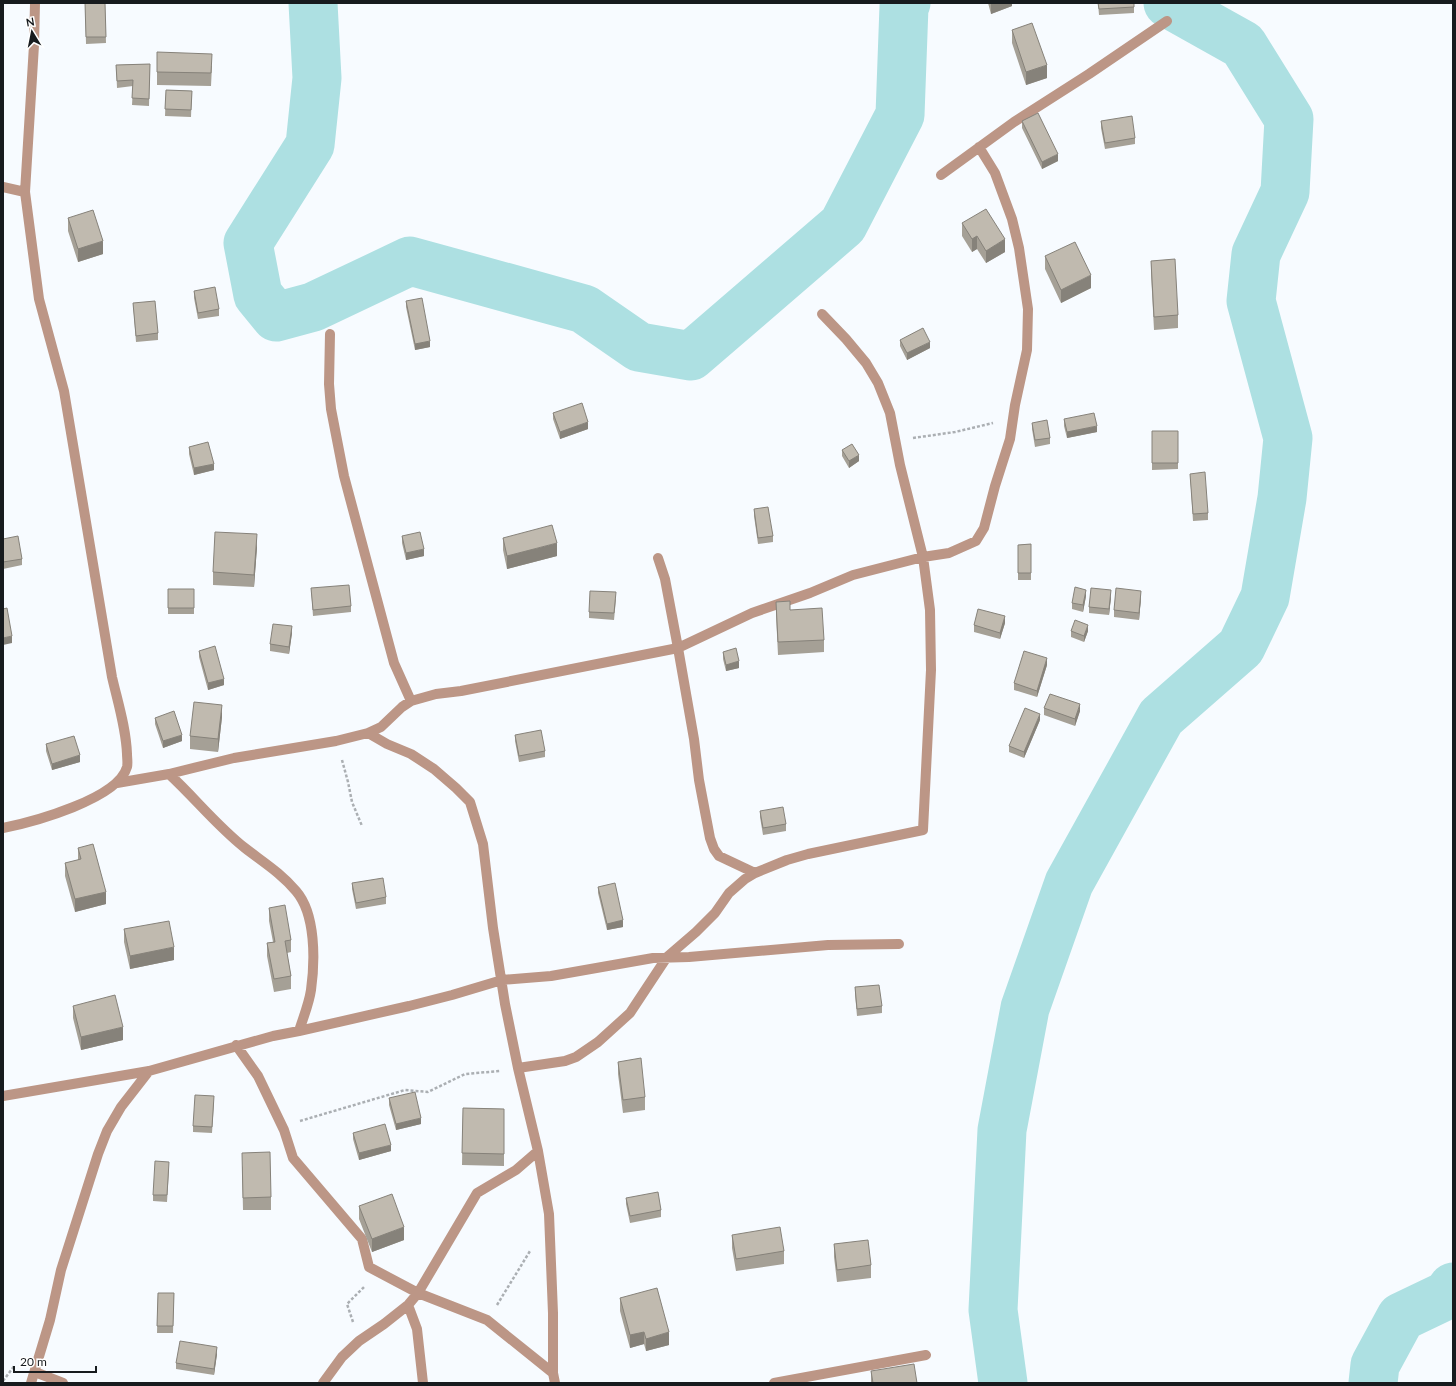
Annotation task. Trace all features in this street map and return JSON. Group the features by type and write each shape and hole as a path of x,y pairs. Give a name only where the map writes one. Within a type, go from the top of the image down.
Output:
{"street":[{"path":"35,3 34,45 25,192 39,300 64,391 112,677 122,716 126,742 127,766 117,784"},
{"path":"941,175 1014,122 1121,53 1167,21"},
{"path":"3,828 31,823 86,802 117,784 169,774 234,758 336,741 368,733 381,727 402,706 411,701 436,694 461,691 678,648 752,613 810,593 853,575 948,553 976,541 984,528 995,486 1010,439 1027,350 1028,309 1019,248 1010,212 995,173 979,147"},
{"path":"3,187 25,192"},
{"path":"518,1068 565,1061 576,1057 598,1042 630,1013 667,957 696,932 729,894 745,879 755,873 787,860 808,854 923,830 931,670 930,610 923,558 890,413 878,383 866,363 822,314"},
{"path":"330,334 329,368 331,409 344,476 394,663 411,701"},
{"path":"658,558 666,579 710,838 714,849 719,856 755,873"},
{"path":"368,733 387,744 411,754 434,769 456,788 470,802 483,844 493,928 502,980 518,1068 538,1151 549,1214 554,1378"},
{"path":"169,774 212,819 245,848 278,873 297,892 309,916 313,943 311,991 299,1031"},
{"path":"3,1096 149,1071 236,1045 445,997 502,980 551,976 612,964 653,958 745,953 828,945 899,944"},
{"path":"236,1045 258,1076 284,1130 293,1158 362,1239 369,1268 418,1293 487,1320 554,1378"},
{"path":"31,1383 52,1313 61,1270 98,1154 107,1131 121,1107 149,1071"},
{"path":"323,1383 342,1357 359,1341 408,1305 418,1293 477,1193 516,1170 538,1151"},
{"path":"408,1305 417,1329 423,1383"},
{"path":"774,1383 926,1355"},
{"path":"35,1372 63,1383"}],"path":[{"path":"896,441 955,432 1013,418"},
{"path":"336,741 348,782 352,802 362,826"},
{"path":"284,1130 297,1122 405,1090 428,1092 465,1074 500,1071 503,1074"},
{"path":"487,1320 522,1266 533,1244"},
{"path":"359,1341 347,1304 371,1279 369,1268"}],"building":[{"path":"85,3 105,3 106,37 86,37"},
{"path":"1098,3 1134,3 1134,7 1099,9"},
{"path":"1032,23 1047,65 1026,72 1012,30"},
{"path":"157,52 212,54 211,73 157,72"},
{"path":"150,64 149,99 132,98 133,80 117,81 116,65"},
{"path":"166,90 192,91 191,110 165,109"},
{"path":"1038,113 1058,154 1042,162 1022,121"},
{"path":"1132,116 1135,138 1105,143 1101,121"},
{"path":"986,209 1005,239 986,251 977,236 972,239 962,223"},
{"path":"93,210 103,241 78,249 68,218"},
{"path":"1075,242 1091,275 1061,290 1045,256"},
{"path":"1175,259 1178,315 1154,317 1151,261"},
{"path":"215,287 219,309 198,313 194,291"},
{"path":"422,298 430,341 415,344 406,301"},
{"path":"155,301 158,333 136,336 133,303"},
{"path":"923,328 930,342 907,353 900,340"},
{"path":"582,403 588,422 560,432 553,413"},
{"path":"1094,413 1097,426 1067,432 1064,419"},
{"path":"1047,420 1050,438 1035,440 1032,423"},
{"path":"1152,431 1178,431 1178,463 1152,463"},
{"path":"208,442 214,464 194,468 189,447"},
{"path":"852,444 859,455 849,461 842,450"},
{"path":"1205,472 1208,513 1193,514 1190,474"},
{"path":"768,507 773,536 758,538 754,509"},
{"path":"552,525 557,543 507,556 503,538"},
{"path":"215,532 257,534 254,575 213,572"},
{"path":"420,532 424,549 406,553 402,536"},
{"path":"18,536 22,559 3,562 3,539"},
{"path":"1031,544 1031,573 1018,573 1018,545"},
{"path":"349,585 351,606 313,610 311,588"},
{"path":"1075,587 1086,590 1083,605 1072,603"},
{"path":"1091,588 1111,590 1109,609 1089,607"},
{"path":"1116,588 1141,591 1139,613 1114,610"},
{"path":"168,589 194,589 194,608 168,608"},
{"path":"590,591 616,592 614,613 589,612"},
{"path":"790,601 790,610 822,608 824,640 778,642 776,602"},
{"path":"7,608 12,636 3,638 3,609"},
{"path":"978,609 1005,616 1000,633 974,625"},
{"path":"1075,620 1088,625 1084,636 1071,631"},
{"path":"273,624 292,626 289,647 270,644"},
{"path":"215,646 224,679 208,683 199,651"},
{"path":"736,648 739,661 726,665 723,652"},
{"path":"1024,651 1047,658 1037,691 1014,683"},
{"path":"1050,694 1080,704 1075,719 1044,708"},
{"path":"194,702 222,705 218,739 190,736"},
{"path":"1025,708 1040,714 1024,752 1009,746"},
{"path":"174,711 182,735 163,741 155,718"},
{"path":"541,730 545,751 519,756 515,735"},
{"path":"74,736 80,755 52,764 46,744"},
{"path":"783,807 786,824 763,828 760,811"},
{"path":"93,844 106,892 75,899 65,863 81,859 78,848"},
{"path":"383,878 386,897 356,903 352,883"},
{"path":"615,883 623,920 607,924 598,887"},
{"path":"285,905 291,940 285,941 291,976 274,979 267,943 275,942 269,908"},
{"path":"169,921 174,947 130,956 124,929"},
{"path":"879,985 882,1006 857,1009 855,987"},
{"path":"115,995 123,1027 81,1037 73,1006"},
{"path":"641,1058 645,1097 623,1100 618,1062"},
{"path":"415,1092 421,1118 396,1124 389,1098"},
{"path":"195,1095 214,1096 212,1127 193,1126"},
{"path":"463,1108 504,1109 504,1154 462,1153"},
{"path":"385,1124 391,1145 359,1153 353,1133"},
{"path":"270,1152 271,1197 243,1198 242,1153"},
{"path":"155,1161 169,1162 167,1195 153,1195"},
{"path":"658,1192 661,1210 630,1216 626,1198"},
{"path":"392,1194 404,1227 372,1239 359,1206"},
{"path":"780,1227 784,1251 736,1259 732,1235"},
{"path":"868,1240 871,1265 837,1270 834,1244"},
{"path":"657,1288 669,1332 646,1339 644,1332 630,1335 620,1298"},
{"path":"158,1293 174,1293 173,1326 157,1326"},
{"path":"180,1341 217,1347 214,1369 176,1363"},
{"path":"914,1364 917,1383 873,1383 871,1371"}],"waterway":[{"path":"313,3 317,78 310,145 248,243 258,295 276,317 313,307 410,261 584,309 639,347 691,356 843,225 900,115 904,6 906,3"},
{"path":"1003,1383 993,1310 1002,1130 1025,1008 1069,883 1161,717 1241,647 1265,597 1282,498 1288,438 1251,301 1256,254 1285,192 1289,119 1243,45 1168,3"},
{"path":"1373,1383 1375,1365 1401,1317 1447,1295 1453,1287"}]}
